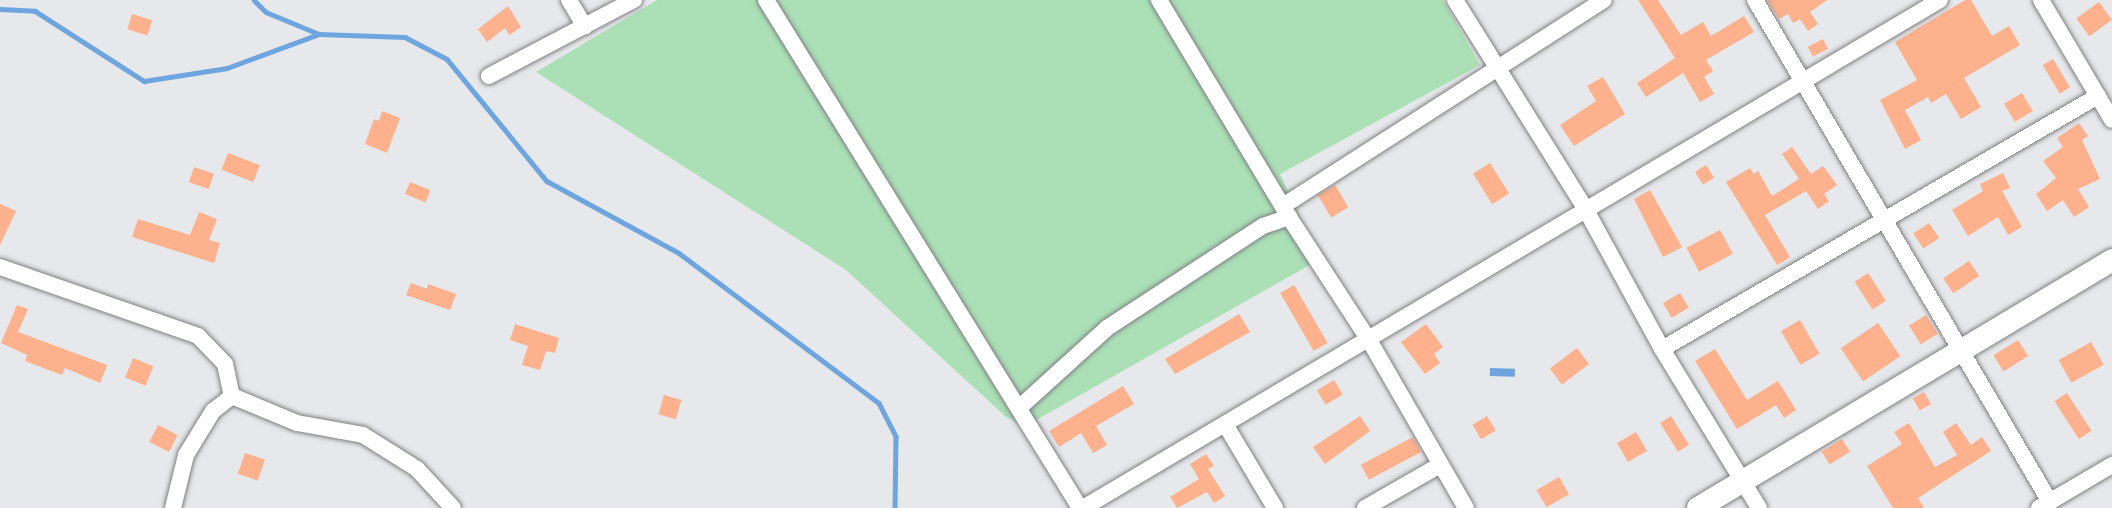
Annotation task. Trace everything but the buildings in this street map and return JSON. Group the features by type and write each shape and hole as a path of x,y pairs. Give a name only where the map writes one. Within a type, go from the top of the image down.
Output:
{"main road":[{"path":"1698,508 2112,260"}],"street":[{"path":"570,0 585,27"},
{"path":"489,76 634,0"},
{"path":"766,0 1081,508 1369,340 1940,0"},
{"path":"1159,0 1286,211 1369,340 1466,508"},
{"path":"1455,0 1495,68 1586,210 1662,349 1759,508"},
{"path":"1020,407 1107,328 1286,211 1495,68 1604,0"},
{"path":"1755,0 1884,222 2055,503 2112,465"},
{"path":"2041,0 2112,120"},
{"path":"1662,349 2098,96"},
{"path":"0,267 198,336 225,364 232,396"},
{"path":"173,508 186,454 213,411 232,396"},
{"path":"232,396 297,423 363,435 417,469 453,508"},
{"path":"1225,424 1275,508"},
{"path":"1365,508 1440,465"}],"green space":[{"path":"657,0 1443,0 1480,65 1280,174 1320,259 1024,427 1005,416 846,270 536,72"}],"water":[{"path":"1490,368 1515,369 1515,377 1490,376"}],"waterway":[{"path":"254,0 266,12 319,34"},
{"path":"0,9 35,11 144,81 227,68 319,34 405,37 447,59 547,181 679,253 879,403 896,437 895,508"}]}
